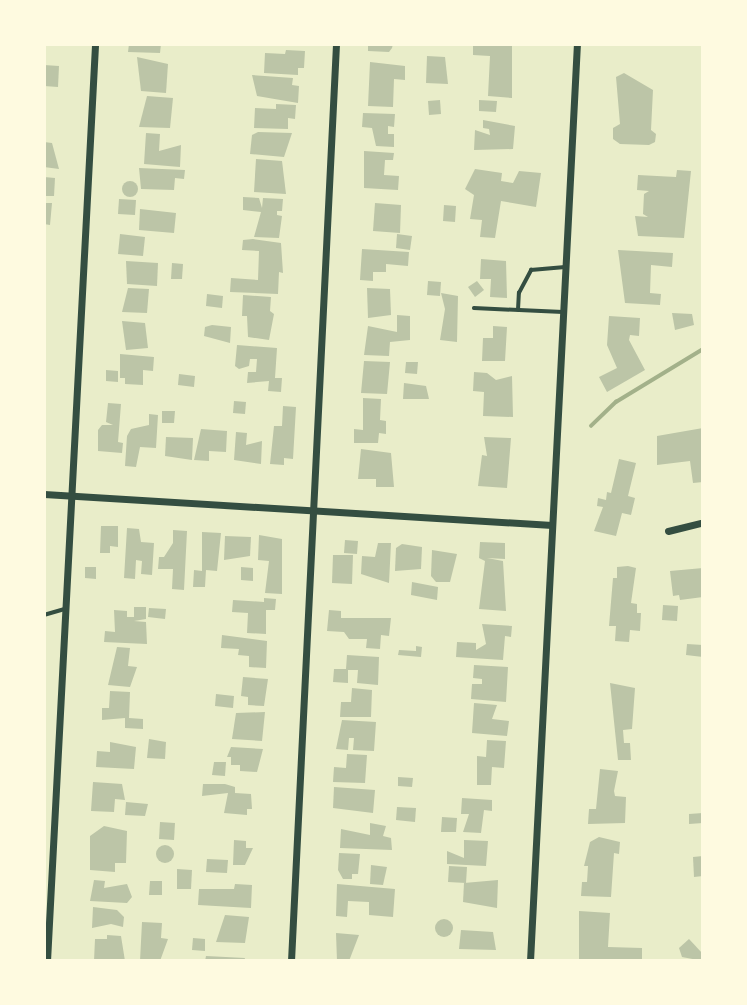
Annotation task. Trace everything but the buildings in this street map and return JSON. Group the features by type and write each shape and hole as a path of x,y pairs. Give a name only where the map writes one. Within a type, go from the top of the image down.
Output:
{"street":[{"path":"47,961 95,44"},
{"path":"291,961 337,44"},
{"path":"530,961 577,44"},
{"path":"44,494 552,525"},
{"path":"668,531 703,523"}],"lane":[{"path":"518,310 521,286 531,270 565,267"},
{"path":"474,308 563,312"},
{"path":"44,615 67,608"}],"waterway":[{"path":"591,426 616,402 703,349"}]}
